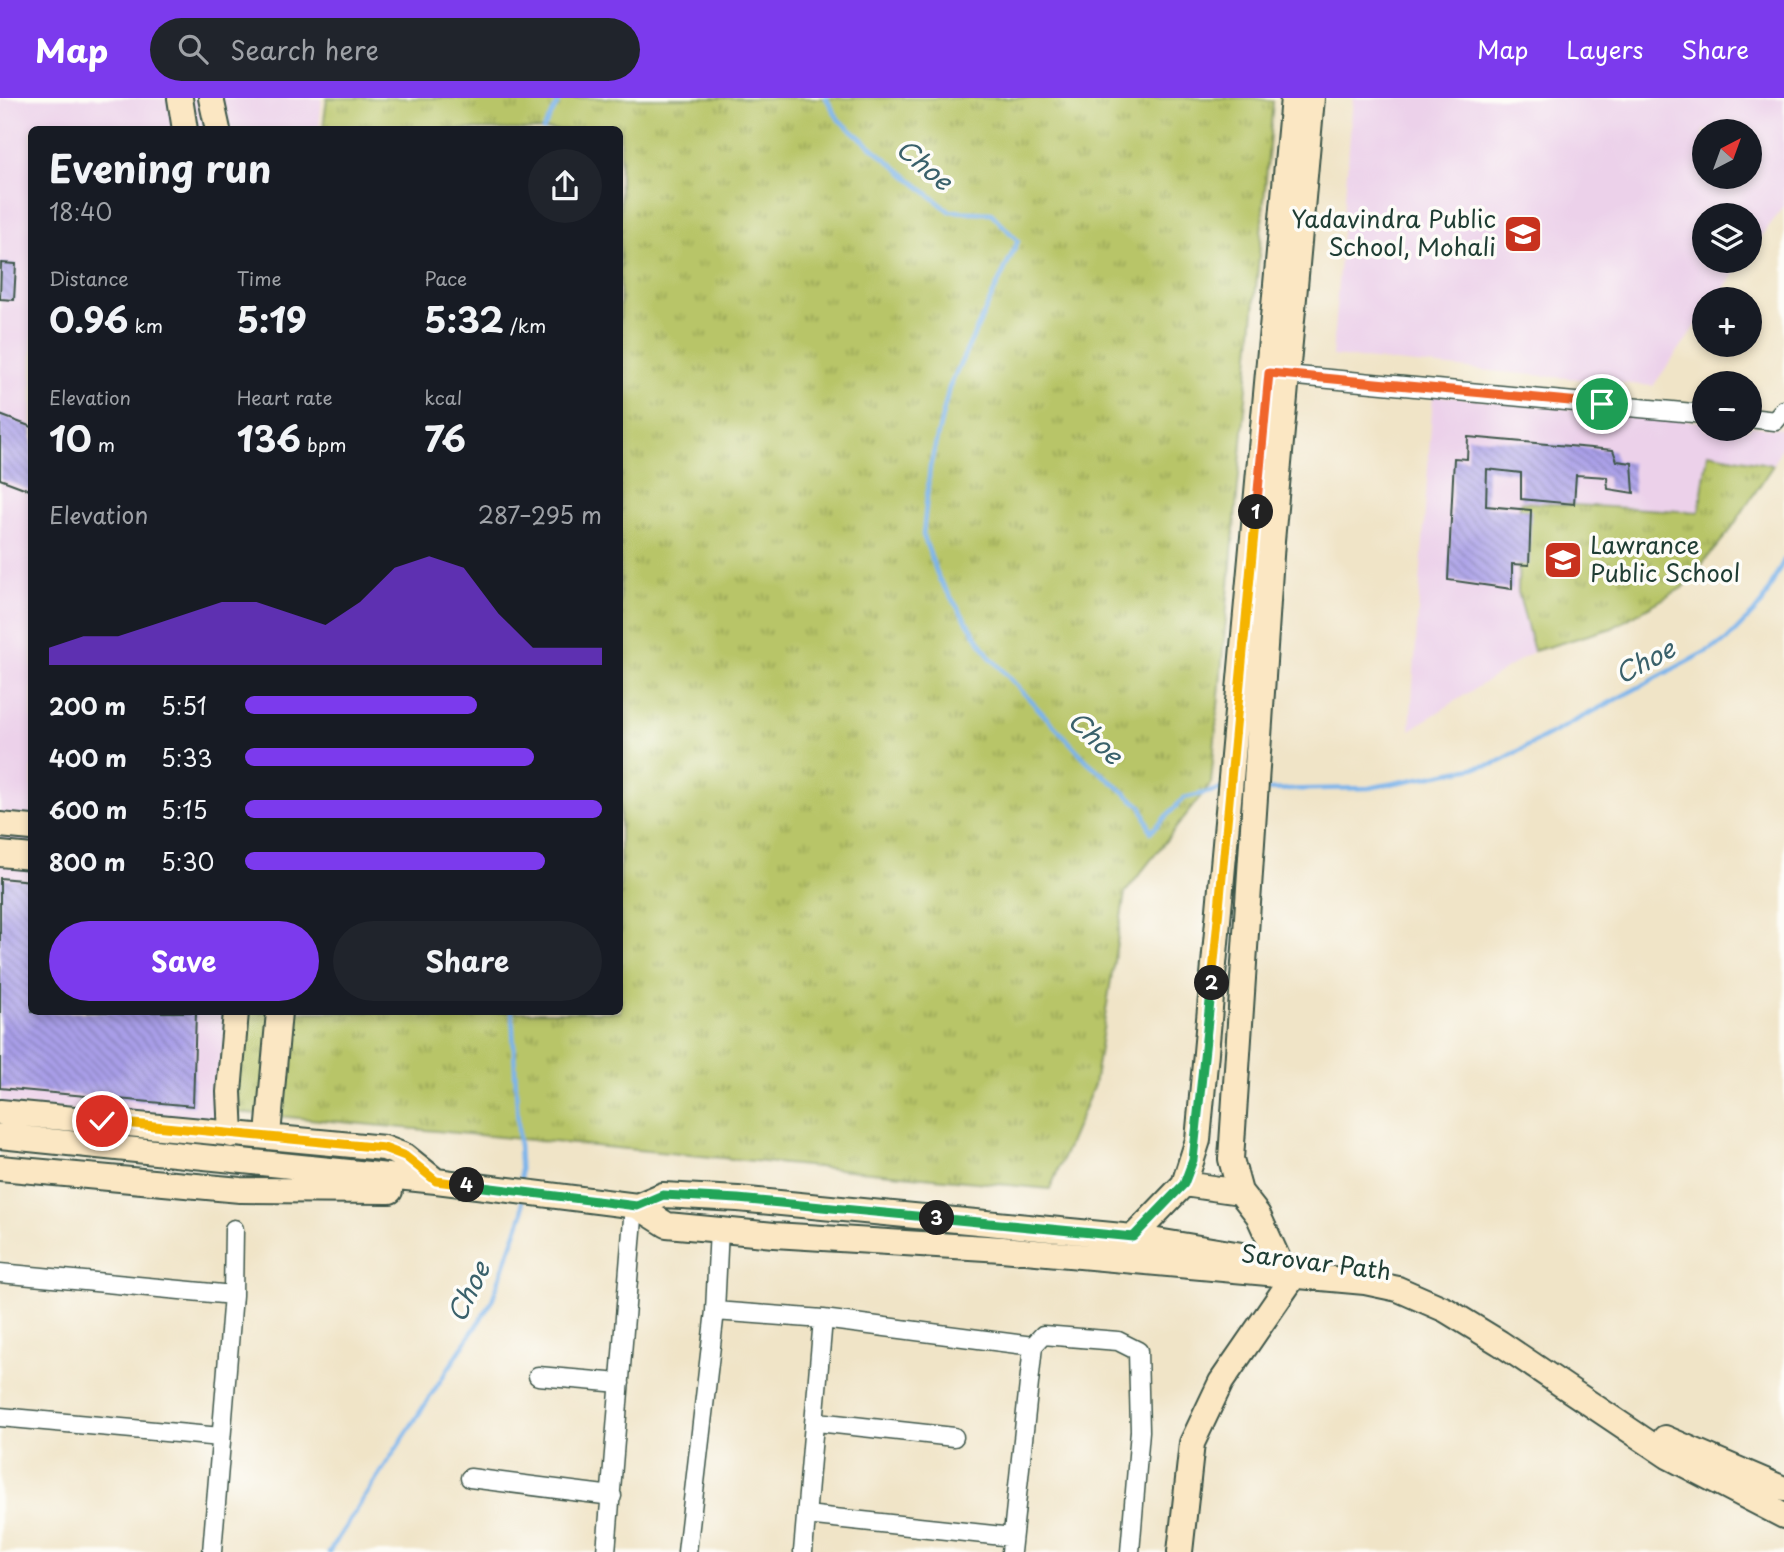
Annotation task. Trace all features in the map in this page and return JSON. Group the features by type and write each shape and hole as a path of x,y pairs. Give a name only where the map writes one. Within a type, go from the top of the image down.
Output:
{"main road":[{"path":"180,98 184,126"},
{"path":"211,98 217,126"},
{"path":"1133,1237 1184,1184 1198,1140 1236,720 1257,614 1277,374 1293,98"},
{"path":"1277,374 1312,98"},
{"path":"1257,614 1261,725 1231,1159 1240,1192 1258,1214 1286,1268"},
{"path":"1227,823 1254,825"},
{"path":"0,825 28,828"},
{"path":"0,854 28,857"},
{"path":"230,1135 229,1092 236,1015"},
{"path":"268,1135 279,1015"},
{"path":"0,1112 230,1135 268,1135 397,1151 443,1182"},
{"path":"0,1136 443,1182 636,1206 667,1225 1286,1268 1398,1289 1446,1310 1500,1343 1668,1457 1784,1516"},
{"path":"0,1168 240,1190 439,1191 443,1182"},
{"path":"1184,1184 1240,1192"},
{"name":"Sarovar Path","path":"636,1206 663,1195 738,1199 1133,1237 1286,1268 1404,1274 1486,1315 1566,1375 1662,1437 1784,1489"},
{"path":"1181,1552 1192,1443 1221,1382 1286,1268"}],"street":[{"path":"1277,374 1692,413"},
{"path":"1762,419 1775,421 1784,410"},
{"path":"606,1552 636,1206"},
{"path":"687,1552 715,1311 719,1229"},
{"path":"212,1552 233,1295 234,1230"},
{"path":"0,1273 233,1295"},
{"path":"715,1311 823,1319 1033,1346"},
{"path":"803,1552 817,1422 823,1319"},
{"path":"806,1515 1003,1544 1033,1346 1043,1335 1118,1341 1138,1351 1140,1431 1130,1552"},
{"path":"538,1376 620,1384"},
{"path":"0,1417 221,1437"},
{"path":"817,1422 954,1437"},
{"path":"470,1479 612,1496"}],"shaded area":[{"path":"0,98 322,98 319,126 28,126 28,1015 227,1015 216,1122 0,1104"},
{"name":"Yadavindra Public School, Mohali","path":"1353,98 1784,98 1784,206 1762,236 1762,203 1692,203 1692,273 1735,273 1725,287 1692,287 1692,332 1653,386 1332,356"},
{"name":"Lawrance Public School","path":"1433,395 1692,421 1692,441 1762,441 1762,427 1784,429 1784,442 1773,465 1729,532 1682,588 1612,628 1534,651 1410,730"}],"green space":[{"path":"327,98 1253,98 1273,101 1211,783 1125,893 1094,1085 1050,1189 225,1111 235,1015 623,1015 623,126 323,126"},
{"path":"1708,453 1773,465 1729,532 1682,588 1612,628 1534,651 1518,592 1520,502 1699,512"}],"building":[{"path":"1,263 16,264 14,300 0,299"},
{"path":"0,415 28,426 28,490 0,479"},
{"path":"1468,437 1613,450 1617,461 1632,463 1634,493 1608,489 1607,477 1576,475 1574,504 1521,499 1521,473 1487,469 1486,506 1531,510 1529,565 1512,564 1512,589 1448,580 1454,458 1467,459"},
{"path":"0,878 28,881 28,1015 196,1015 193,1106 0,1088"}],"waterway":[{"name":"Choe","path":"545,126 561,98"},
{"name":"Choe","path":"826,98 839,120 949,211 991,213 1018,241 949,388 930,467 923,535 939,579 990,657 1088,762 1142,807 1151,832 1184,798 1222,789"},
{"name":"Choe","path":"1262,790 1369,788 1494,764 1726,641 1762,604 1784,560"},
{"name":"Choe","path":"512,1015 521,1182"},
{"name":"Choe","path":"329,1552 491,1303 523,1213 522,1201"}],"place":[{"name":"Yadavindra Public School, Mohali","path":"1523,234"},
{"name":"Lawrance Public School","path":"1563,560"}],"route":[{"path":"102,1121 384,1148 405,1156 436,1181 637,1206 663,1195 738,1199 1133,1237 1156,1210 1184,1184 1198,1140 1269,373 1602,404"}]}
